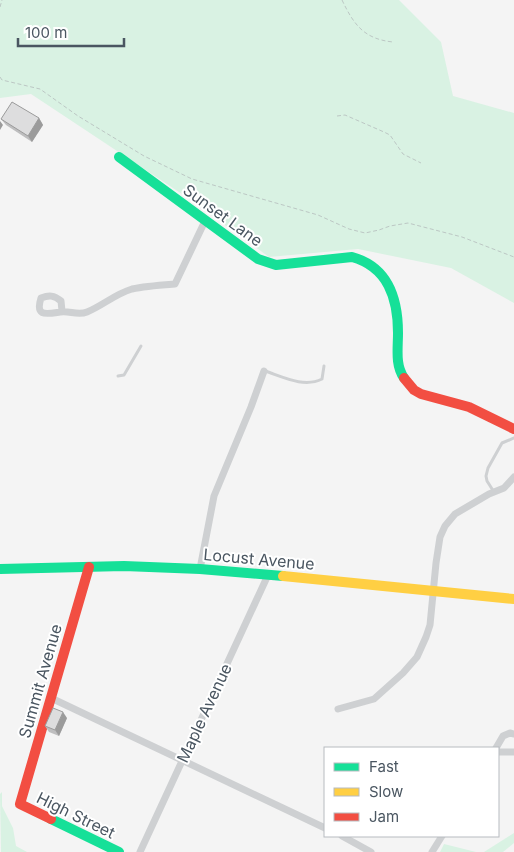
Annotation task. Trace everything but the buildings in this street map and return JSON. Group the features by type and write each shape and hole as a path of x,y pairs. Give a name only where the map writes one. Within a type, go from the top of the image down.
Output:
{"street":[{"name":"Sunset Lane","path":"119,157 258,259 270,264 352,257 371,263 389,284 397,320 398,369 408,385 429,399 459,404 482,412 514,429"},
{"path":"62,311 78,314 86,312 117,295 132,290 174,284 205,221"},
{"path":"200,569 214,496 264,371"},
{"path":"338,709 374,699 404,673 417,657 430,625 440,537 445,526 455,514 504,488 514,477"},
{"name":"Summit Avenue","path":"20,804 89,566"},
{"name":"Locust Avenue","path":"0,569 151,566 434,590 514,599"},
{"name":"Maple Avenue","path":"140,852 268,575"},
{"path":"51,698 324,828"},
{"path":"497,747 503,736 510,733 514,734"},
{"path":"499,752 514,752"},
{"name":"High Street","path":"20,804 119,852"},
{"path":"344,837 372,852"},
{"path":"432,852 441,837"}],"lane":[{"path":"118,376 124,375 141,346"},
{"path":"264,371 294,381 313,383 322,379 324,366"},
{"path":"494,492 487,481 488,468 502,443 514,438"}],"path":[{"path":"0,8 2,0"},
{"path":"342,0 351,19 370,36 378,40 393,42"},
{"path":"0,77 2,80 40,89 78,116 144,156 192,179 318,215 349,229 365,233 408,223 462,237 514,257"},
{"path":"337,116 345,116 390,135 402,154 421,163"}],"green space":[{"path":"0,0 399,0 441,42 453,96 514,113 514,303 451,268 358,249 269,257 185,196 31,94 0,98"},
{"path":"2,792 2,806 13,828 16,846 27,852 1,852 0,794"},
{"path":"514,833 514,843 503,852 484,852"},
{"path":"444,844 476,852 440,852"}],"traffic: fast":[{"path":"119,157 258,259 276,265 352,257 374,268 382,276 393,296 398,320 398,362 404,378"},
{"path":"0,569 124,566 200,569 283,576"},
{"path":"51,819 119,852"}],"traffic: slow":[{"path":"283,576 514,599"}],"traffic: jam":[{"path":"404,378 414,390 421,394 469,407 514,429"},
{"path":"51,819 20,804 89,567"}]}
